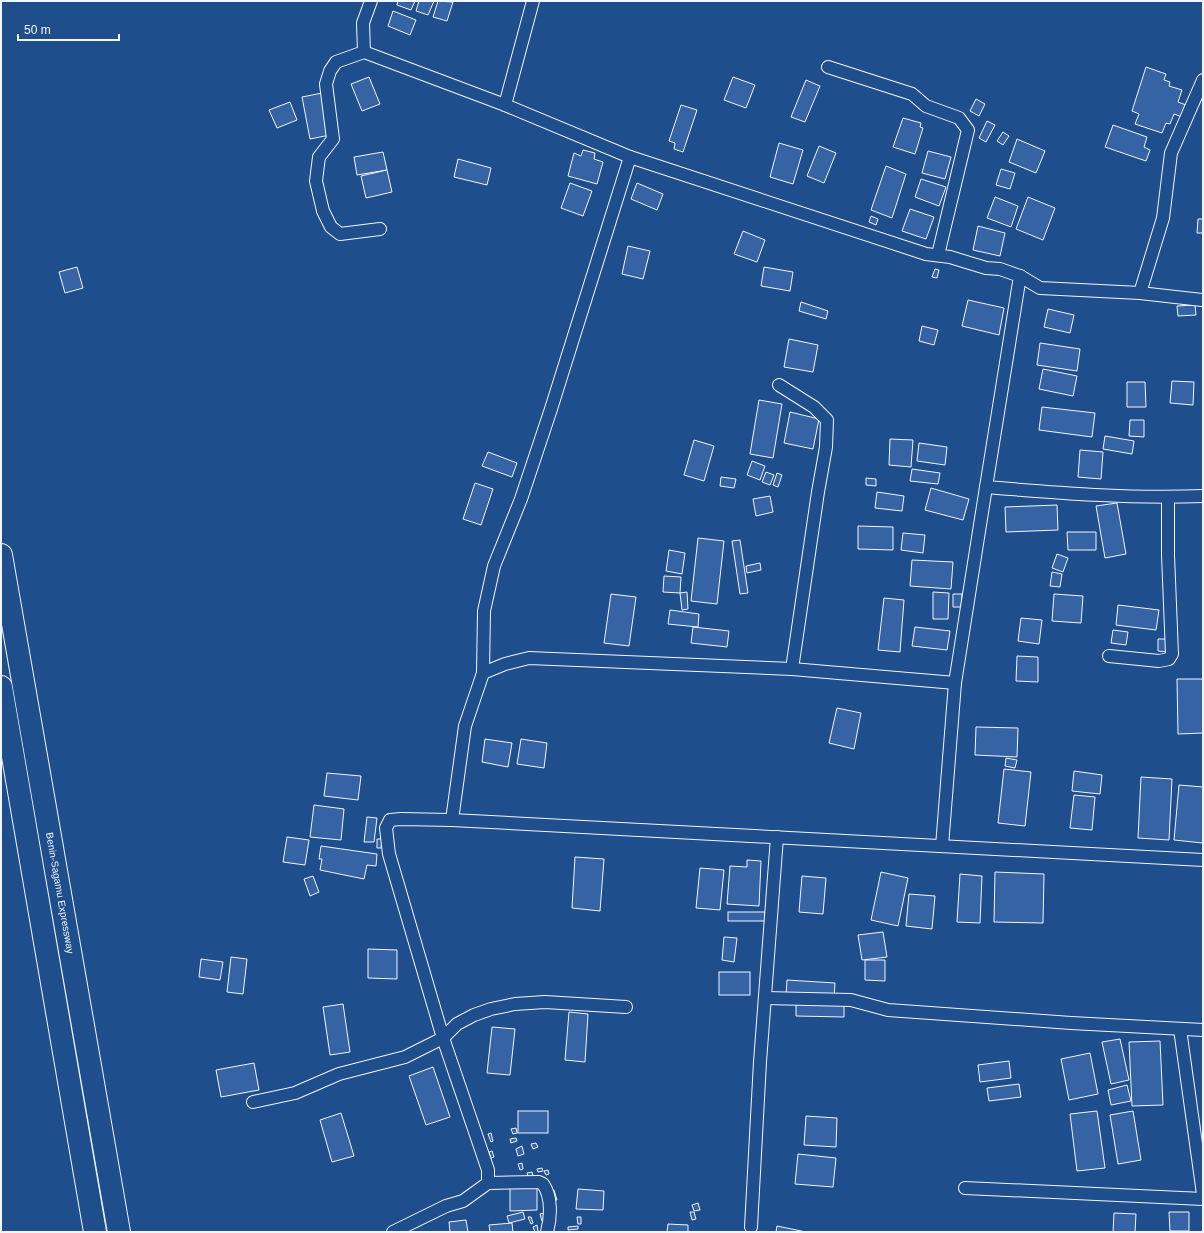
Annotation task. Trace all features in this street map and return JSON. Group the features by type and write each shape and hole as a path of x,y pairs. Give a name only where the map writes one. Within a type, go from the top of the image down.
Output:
{"highway":[{"name":"Benin-Sagamu Expressway","path":"1,555 119,1232"},
{"path":"1,687 95,1232"}],"street":[{"path":"364,52 363,23 371,1"},
{"path":"505,105 533,1"},
{"path":"380,229 340,234 331,227 324,211 316,181 320,157 333,139 326,84 330,71 336,62 364,52 505,105 630,157 926,254 950,257 986,268 1000,269 1020,276 1040,288 1140,293 1202,300"},
{"path":"828,67 912,94 926,106 959,118 968,130 938,256"},
{"path":"1140,293 1163,218 1171,153 1203,80"},
{"path":"452,820 465,726 483,673 484,611 494,566 521,499 551,409 630,157"},
{"path":"942,846 955,683 1020,276"},
{"path":"779,385 814,406 827,420 826,447 792,669"},
{"path":"986,487 1083,495 1168,497 1203,496"},
{"path":"1109,656 1159,661 1169,659 1172,654 1168,555 1168,497"},
{"path":"483,673 505,664 529,658 792,669 955,683"},
{"path":"488,1183 488,1170 444,1038 389,854 386,828 390,820 452,820 1203,860"},
{"path":"751,1227 765,998 777,837"},
{"path":"765,998 851,1000 888,1010 1203,1030"},
{"path":"253,1102 295,1093 339,1074 405,1057 444,1038 457,1024 474,1015 492,1009 515,1004 545,1002 626,1007"},
{"path":"1180,1029 1203,1194"},
{"path":"393,1232 446,1206 463,1201 488,1183 539,1182 543,1184 549,1195 550,1221 547,1232"},
{"path":"965,1188 1203,1199"}],"building":[{"path":"398,1 415,1 411,10 397,5"},
{"path":"419,1 434,1 428,15 416,11"},
{"path":"438,1 453,2 447,21 433,17"},
{"path":"393,11 416,20 410,35 388,26"},
{"path":"1146,67 1166,74 1164,80 1170,82 1169,86 1182,90 1178,102 1186,105 1182,117 1174,114 1170,124 1166,123 1162,133 1135,124 1139,114 1132,111"},
{"path":"369,77 380,104 362,111 351,84"},
{"path":"733,77 755,85 746,108 724,100"},
{"path":"806,80 820,86 805,122 791,117"},
{"path":"322,93 330,135 310,139 302,97"},
{"path":"976,99 985,104 979,116 970,111"},
{"path":"290,102 297,120 277,128 269,110"},
{"path":"681,105 697,110 683,152 674,149 675,143 669,141"},
{"path":"903,118 921,123 920,127 923,128 915,154 893,147"},
{"path":"987,121 995,125 986,142 979,138"},
{"path":"1113,125 1147,137 1144,147 1150,150 1146,161 1105,147"},
{"path":"1003,132 1009,136 1003,145 997,141"},
{"path":"1017,139 1045,151 1036,173 1009,162"},
{"path":"779,143 803,150 793,184 770,177"},
{"path":"819,146 836,153 824,183 807,176"},
{"path":"583,150 595,153 594,159 603,162 597,184 568,176 574,153 581,156"},
{"path":"928,151 951,157 945,179 922,173"},
{"path":"383,152 387,170 357,175 354,157"},
{"path":"458,159 491,168 487,185 454,177"},
{"path":"886,166 906,174 892,218 871,210"},
{"path":"1001,169 1015,173 1010,189 996,185"},
{"path":"387,170 392,192 366,198 361,176"},
{"path":"921,179 946,187 939,206 915,197"},
{"path":"570,183 592,191 583,216 561,208"},
{"path":"637,183 663,194 657,210 631,199"},
{"path":"995,197 1018,206 1011,227 987,218"},
{"path":"1028,197 1055,208 1043,240 1016,229"},
{"path":"910,209 934,217 926,239 902,231"},
{"path":"871,216 878,219 876,225 869,222"},
{"path":"1198,219 1203,219 1203,233 1197,233"},
{"path":"978,226 1005,233 1000,256 973,250"},
{"path":"743,231 765,240 757,262 734,254"},
{"path":"628,246 650,251 643,279 622,274"},
{"path":"77,267 83,288 65,293 59,272"},
{"path":"764,267 793,272 790,291 761,286"},
{"path":"935,269 939,270 937,278 932,277"},
{"path":"968,300 1004,308 999,335 962,326"},
{"path":"801,302 828,311 826,319 799,311"},
{"path":"1195,305 1196,315 1178,316 1177,306"},
{"path":"1048,309 1074,315 1070,333 1044,327"},
{"path":"922,326 938,330 934,345 919,341"},
{"path":"789,339 818,345 813,372 784,367"},
{"path":"1040,343 1080,349 1077,371 1037,365"},
{"path":"1043,369 1077,376 1073,396 1039,389"},
{"path":"1172,381 1194,382 1193,405 1170,403"},
{"path":"1127,382 1145,382 1146,407 1127,407"},
{"path":"759,400 782,404 773,458 750,454"},
{"path":"1042,407 1095,413 1092,437 1039,430"},
{"path":"790,412 819,419 813,449 784,443"},
{"path":"1130,420 1144,420 1144,437 1129,436"},
{"path":"1105,436 1134,441 1132,454 1103,449"},
{"path":"890,439 913,440 911,467 889,465"},
{"path":"694,440 714,446 704,481 684,475"},
{"path":"919,443 947,447 945,465 917,461"},
{"path":"1080,450 1103,452 1101,479 1078,477"},
{"path":"488,452 517,463 512,477 482,466"},
{"path":"752,461 765,466 760,480 747,475"},
{"path":"912,469 940,473 938,484 910,481"},
{"path":"766,472 774,475 770,485 762,482"},
{"path":"777,473 782,475 778,487 773,485"},
{"path":"721,477 736,479 734,488 720,486"},
{"path":"866,478 876,479 876,486 866,485"},
{"path":"475,483 493,489 481,525 463,519"},
{"path":"931,488 969,499 963,520 925,510"},
{"path":"877,492 904,496 902,511 875,508"},
{"path":"770,496 773,512 756,516 753,499"},
{"path":"1117,503 1126,554 1105,558 1096,506"},
{"path":"1057,505 1058,530 1006,532 1005,507"},
{"path":"858,526 893,527 893,550 858,549"},
{"path":"1067,532 1096,532 1096,550 1068,550"},
{"path":"903,533 925,535 923,553 901,550"},
{"path":"698,538 724,541 717,604 691,601"},
{"path":"740,540 748,593 740,594 732,541"},
{"path":"669,550 685,553 682,574 666,571"},
{"path":"1057,554 1068,558 1063,572 1052,568"},
{"path":"912,560 953,562 951,589 910,586"},
{"path":"760,563 761,570 747,573 746,566"},
{"path":"1052,572 1062,574 1060,587 1050,586"},
{"path":"664,576 681,577 680,593 663,592"},
{"path":"687,592 688,609 682,610 680,593"},
{"path":"933,592 949,593 948,619 933,619"},
{"path":"611,594 636,597 629,646 604,643"},
{"path":"953,594 962,594 961,607 953,607"},
{"path":"1054,594 1083,596 1081,623 1052,621"},
{"path":"884,598 904,600 900,652 878,650"},
{"path":"1118,605 1159,610 1156,630 1116,625"},
{"path":"670,610 699,614 698,627 668,624"},
{"path":"1021,618 1042,620 1039,644 1018,641"},
{"path":"693,627 729,631 727,647 691,643"},
{"path":"915,627 950,631 947,650 912,646"},
{"path":"1113,630 1128,632 1126,645 1111,643"},
{"path":"1158,639 1168,639 1168,652 1158,651"},
{"path":"1017,656 1038,657 1038,682 1016,681"},
{"path":"1177,679 1203,679 1203,733 1178,734"},
{"path":"837,708 861,713 854,749 829,743"},
{"path":"976,727 1018,728 1017,757 975,755"},
{"path":"485,739 512,743 508,767 482,762"},
{"path":"521,739 547,743 544,768 517,764"},
{"path":"1006,758 1017,760 1015,768 1005,766"},
{"path":"1004,769 1031,772 1025,826 998,823"},
{"path":"1074,771 1102,775 1100,794 1072,791"},
{"path":"327,773 361,776 358,800 324,796"},
{"path":"1141,777 1172,779 1169,840 1138,838"},
{"path":"1179,785 1203,787 1203,843 1174,840"},
{"path":"1074,795 1095,797 1092,830 1070,828"},
{"path":"314,805 344,809 341,840 310,837"},
{"path":"367,817 377,818 374,842 364,842"},
{"path":"287,837 309,840 305,865 283,862"},
{"path":"377,839 382,839 381,848 377,848"},
{"path":"321,846 377,854 376,866 367,865 364,879 320,870 322,859 319,859"},
{"path":"575,857 604,859 600,911 572,908"},
{"path":"747,860 761,861 759,906 727,904 730,866 747,867"},
{"path":"700,868 724,870 720,910 696,908"},
{"path":"881,872 908,878 898,926 871,920"},
{"path":"995,872 1044,874 1043,923 994,922"},
{"path":"960,874 982,876 980,923 957,922"},
{"path":"313,876 319,892 310,896 304,879"},
{"path":"802,876 826,878 823,914 799,912"},
{"path":"909,894 935,896 932,929 906,926"},
{"path":"728,912 765,912 765,921 728,921"},
{"path":"883,932 887,957 862,960 858,935"},
{"path":"724,937 737,938 734,962 722,960"},
{"path":"368,949 397,950 397,979 368,978"},
{"path":"231,957 247,959 243,994 227,992"},
{"path":"201,959 223,962 220,980 199,977"},
{"path":"865,960 885,960 885,981 865,980"},
{"path":"719,972 750,972 750,995 719,995"},
{"path":"787,980 835,983 834,999 786,996"},
{"path":"796,1000 844,1002 844,1017 796,1016"},
{"path":"343,1004 350,1052 330,1055 323,1007"},
{"path":"569,1012 588,1014 585,1062 565,1060"},
{"path":"492,1027 515,1029 510,1075 487,1073"},
{"path":"1120,1039 1129,1080 1111,1084 1102,1042"},
{"path":"1160,1041 1163,1105 1132,1106 1129,1042"},
{"path":"1090,1053 1098,1094 1069,1100 1061,1059"},
{"path":"1009,1061 1011,1078 980,1082 978,1065"},
{"path":"254,1063 259,1090 221,1097 216,1070"},
{"path":"433,1067 450,1117 426,1125 409,1076"},
{"path":"1019,1084 1021,1097 989,1101 987,1088"},
{"path":"1127,1085 1131,1101 1111,1105 1108,1090"},
{"path":"518,1111 548,1111 548,1133 518,1133"},
{"path":"1097,1111 1105,1168 1077,1171 1070,1114"},
{"path":"1133,1111 1141,1160 1118,1164 1110,1115"},
{"path":"341,1113 354,1156 332,1162 320,1120"},
{"path":"806,1116 837,1118 836,1147 804,1145"},
{"path":"516,1128 517,1133 513,1134 511,1129"},
{"path":"491,1133 493,1141 491,1142 488,1134"},
{"path":"516,1138 517,1141 511,1143 510,1139"},
{"path":"536,1143 538,1147 533,1149 531,1144"},
{"path":"522,1146 524,1154 518,1156 516,1149"},
{"path":"492,1151 494,1157 491,1158 489,1152"},
{"path":"798,1154 836,1158 833,1187 795,1184"},
{"path":"522,1163 523,1169 520,1170 518,1164"},
{"path":"542,1168 543,1171 538,1172 537,1169"},
{"path":"548,1170 549,1174 546,1175 544,1171"},
{"path":"532,1172 534,1179 529,1181 527,1173"},
{"path":"537,1186 537,1210 510,1211 510,1187"},
{"path":"578,1189 604,1191 603,1210 576,1209"},
{"path":"554,1190 557,1200 554,1200 551,1191"},
{"path":"698,1203 700,1210 694,1211 692,1205"},
{"path":"523,1212 525,1219 509,1223 507,1216"},
{"path":"690,1212 694,1212 696,1219 692,1220"},
{"path":"1169,1212 1189,1212 1189,1231 1170,1231"},
{"path":"544,1213 547,1220 542,1221 540,1214"},
{"path":"1114,1213 1136,1214 1135,1232 1113,1232"},
{"path":"528,1217 531,1217 533,1223 531,1224"},
{"path":"577,1217 581,1217 581,1224 578,1224"},
{"path":"466,1220 468,1232 450,1232 449,1222"},
{"path":"512,1223 513,1232 490,1232 489,1225"},
{"path":"668,1224 688,1225 688,1232 667,1232"},
{"path":"537,1225 538,1231 535,1232 533,1227"},
{"path":"578,1226 578,1229 568,1230 568,1227"},
{"path":"777,1226 806,1232 776,1232"}]}
